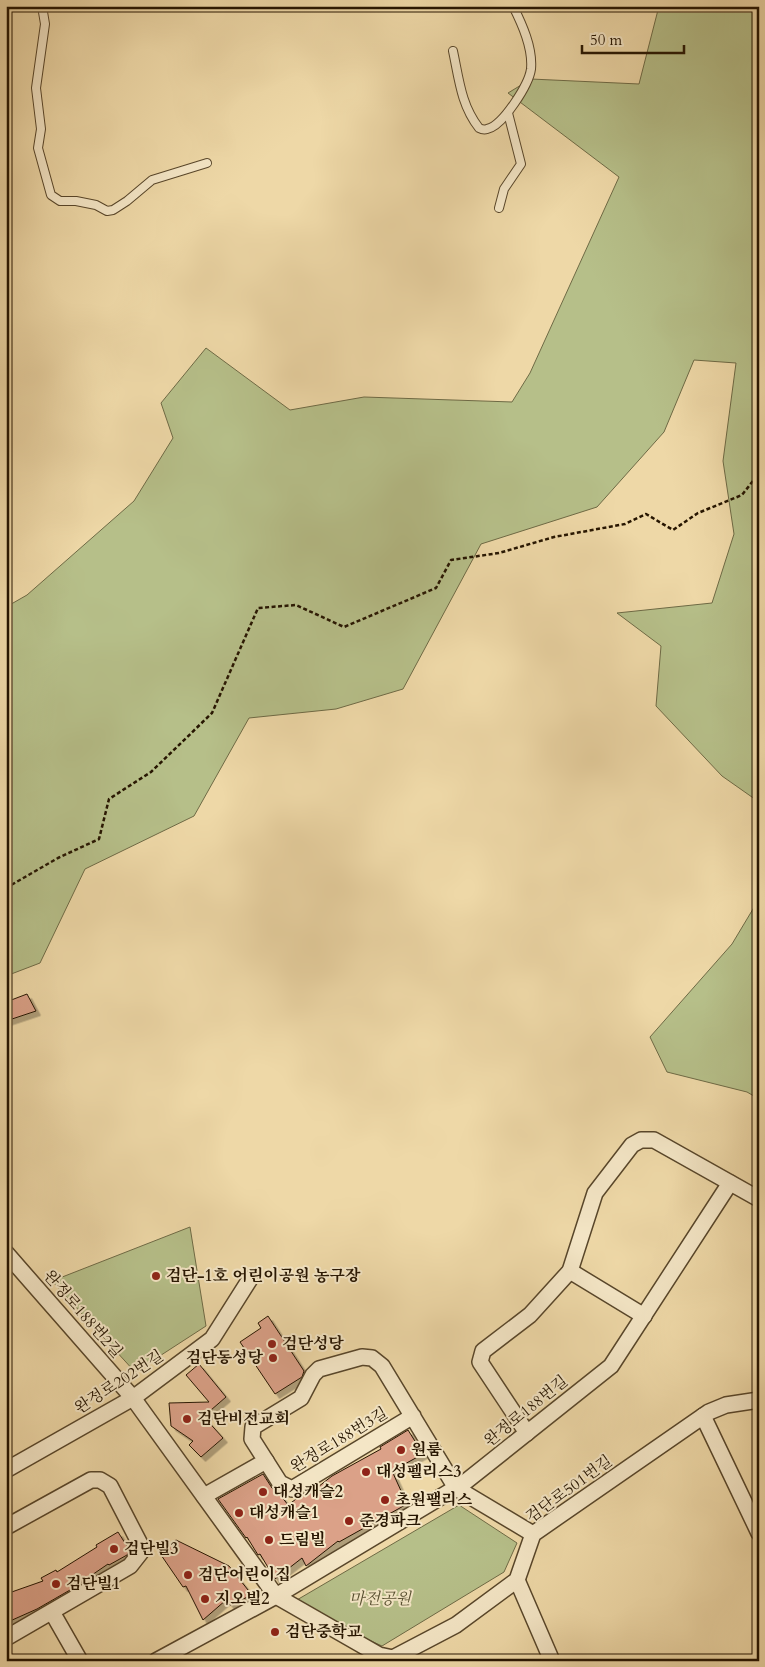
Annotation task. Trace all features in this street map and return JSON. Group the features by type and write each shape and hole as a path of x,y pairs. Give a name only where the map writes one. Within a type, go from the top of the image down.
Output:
{"street":[{"path":"527,1433 480,1362 483,1350 530,1315 570,1271 595,1193 632,1145 640,1140 654,1140 759,1198"},
{"name":"완정로188번길","path":"156,1661 276,1596 456,1488 611,1366 730,1183"},
{"name":"완정로188번2길","path":"6,1253 133,1398"},
{"path":"570,1271 644,1316"},
{"name":"완정로202번길","path":"6,1470 133,1398 212,1339 250,1279"},
{"name":"완정로188번3길","path":"413,1416 292,1489 280,1483 252,1439 253,1427 301,1398 313,1375 319,1369 362,1357 372,1358 382,1366 413,1416 456,1488"},
{"path":"133,1398 276,1596 378,1658 393,1658 456,1625 517,1580 552,1661"},
{"name":"검단로501번길","path":"517,1580 533,1534 709,1412 726,1406 759,1400"},
{"path":"703,1416 759,1533"},
{"name":"완정로188번3길","path":"204,1496 266,1461"},
{"path":"6,1527 91,1480 100,1480 110,1486 140,1544 141,1552 130,1566 6,1638"},
{"path":"456,1488 533,1534"},
{"path":"52,1612 80,1661"}],"lane":[{"path":"42,6 45,24 36,88 42,129 38,148 51,195 60,201 76,200 96,205 107,211 113,210 152,180 207,163"},
{"path":"453,51 464,106 479,128 487,129 498,123 508,113 524,88 531,70 530,54 513,6"},
{"path":"499,208 504,189 520,164 508,113"}],"path":[{"path":"759,347 759,378"},
{"path":"759,388 754,410 755,422 759,432"},
{"path":"759,451 756,458 756,478 759,485"},
{"path":"6,888 58,858 99,839 109,800 150,772 212,713 258,608 296,605 344,627 436,588 451,560 500,553 554,537 625,524 646,514 673,530 698,513 742,495 756,478"}],"green space":[{"path":"659,6 759,6 759,802 722,776 656,706 661,646 617,613 712,603 734,534 723,461 736,363 694,360 664,432 597,507 481,544 403,689 336,709 249,718 194,816 85,869 40,963 6,976 6,607 27,595 134,501 173,438 161,403 206,348 290,410 364,397 512,402 530,373 619,177 508,93 531,79 639,84"},
{"path":"759,899 759,1099 747,1092 667,1072 650,1037 732,944"},
{"path":"190,1227 206,1326 135,1372 52,1281"},
{"name":"마전공원","path":"459,1505 517,1543 504,1572 382,1646 290,1604"}],"building":[{"path":"27,994 36,1011 6,1021 6,1002"},
{"name":"검단동성당","path":"268,1316 304,1371 302,1377 275,1394 240,1342 261,1328 258,1323"},
{"path":"199,1364 226,1397 205,1418 223,1438 201,1457 189,1445 193,1441 171,1426 169,1403 209,1402 186,1375"},
{"path":"408,1430 423,1454 392,1471 407,1504 338,1541 306,1566 302,1558 275,1579 260,1554 258,1555 247,1537 218,1499 263,1474 272,1488 279,1493 288,1505 307,1491 309,1494 332,1476 381,1449 380,1447"},
{"path":"118,1532 130,1551 127,1555 108,1564 70,1590 37,1609 10,1621 6,1614 6,1594 43,1581 41,1578 56,1570 57,1572"},
{"path":"176,1540 229,1566 252,1595 230,1605 226,1600 203,1620 186,1586 183,1587 159,1552"}],"place":[{"name":"검단-1호 어린이공원 농구장","path":"156,1276"},
{"name":"검단성당","path":"272,1344"},
{"name":"검단동성당","path":"273,1358"},
{"name":"검단비전교회","path":"187,1419"},
{"name":"원룸","path":"401,1450"},
{"name":"대성펠리스3","path":"366,1472"},
{"name":"대성캐슬2","path":"263,1492"},
{"name":"초원팰리스","path":"385,1500"},
{"name":"대성캐슬1","path":"239,1513"},
{"name":"준경파크","path":"349,1521"},
{"name":"드림빌","path":"269,1540"},
{"name":"검단빌3","path":"114,1549"},
{"name":"검단어린이집","path":"188,1575"},
{"name":"검단빌1","path":"56,1584"},
{"name":"지오빌2","path":"205,1599"},
{"name":"검단중학교","path":"275,1632"}]}
